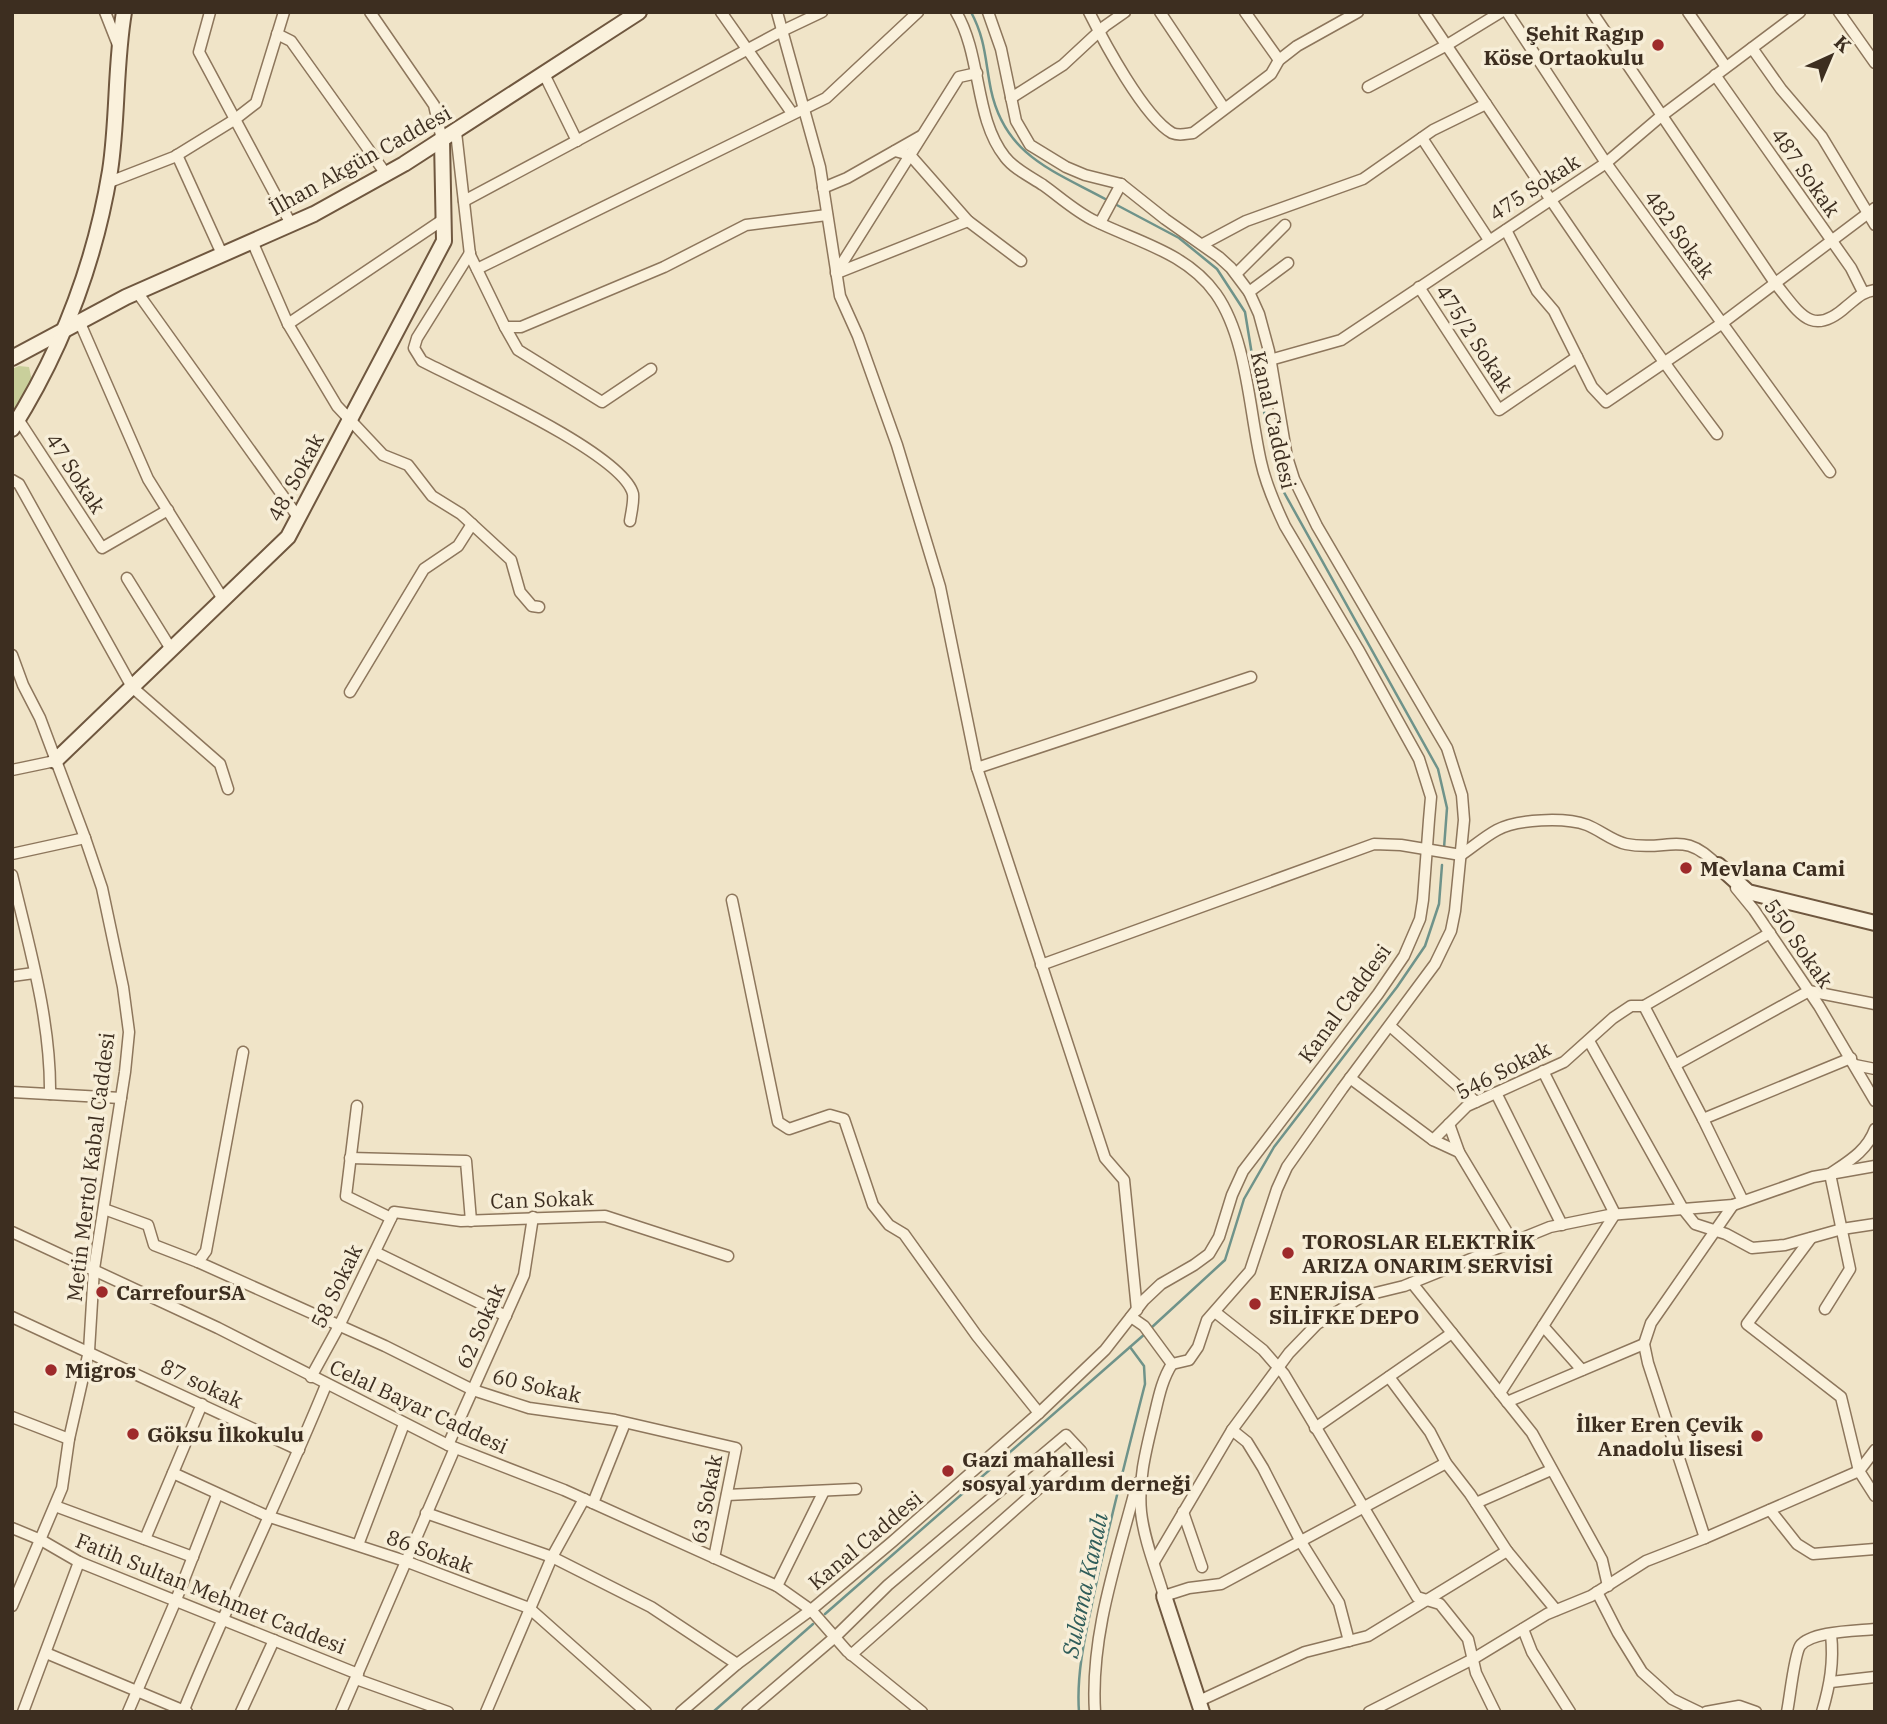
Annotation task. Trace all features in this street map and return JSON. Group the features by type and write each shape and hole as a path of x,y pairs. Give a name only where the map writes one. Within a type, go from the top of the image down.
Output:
{"main road":[{"path":"15,424 38,387 64,332 94,242 111,158 118,46 124,12"},
{"name":"İlhan Akgün Caddesi","path":"12,358 137,292 314,214 442,141 639,12"},
{"name":"48. Sokak","path":"55,761 288,537 444,241 442,141"},
{"path":"1718,865 1748,892 1875,923"},
{"path":"1164,1596 1200,1706"}],"street":[{"path":"104,12 118,46"},
{"path":"210,12 199,52 291,224"},
{"path":"107,183 177,155 256,103 284,12"},
{"path":"370,12 434,105 442,141"},
{"path":"721,12 792,113"},
{"path":"777,12 823,188 840,296 858,336 897,445 940,587 977,768 1105,1158 1124,1180 1134,1313 1172,1364"},
{"path":"464,201 747,49 822,12"},
{"path":"477,269 826,98 918,12"},
{"name":"Kanal Caddesi","path":"681,1712 737,1664 811,1610 902,1534 1039,1413 1105,1350 1161,1284 1209,1254 1219,1237 1232,1195 1243,1171 1378,994 1404,956 1420,919 1431,797 1426,777 1405,732 1274,503 1261,462 1240,354 1225,309 1205,281 1180,260 1102,219 1082,214 1006,159 992,134 968,39 956,12"},
{"path":"988,12 1001,49 1016,121 1022,134 1039,152 1119,189 1203,244 1236,274 1249,292 1258,314 1270,360 1287,457 1297,487 1450,758 1462,795 1464,820 1451,931 1435,964 1287,1167 1250,1271 1207,1320 1198,1347 1189,1360 1172,1364 1165,1375 1098,1635 1095,1712"},
{"path":"1089,12 1147,109 1170,132 1178,135 1193,133 1271,74 1279,60 1297,46 1358,12"},
{"path":"1011,98 1063,65 1125,12"},
{"path":"1160,12 1224,108"},
{"path":"1245,12 1279,60"},
{"path":"1424,12 1550,201 1663,363 1717,434"},
{"path":"1368,87 1447,45 1501,12"},
{"name":"482 Sokak","path":"1507,12 1606,163 1830,471"},
{"path":"1592,12 1660,117 1775,283 1803,316 1811,321 1833,320 1863,292 1875,290"},
{"path":"1688,12 1726,67"},
{"name":"475 Sokak","path":"1270,360 1341,340 1606,163 1660,117 1800,12"},
{"path":"1839,12 1875,63"},
{"path":"277,34 291,41 386,174"},
{"path":"1752,48 1781,89 1822,137 1871,212 1875,225"},
{"path":"836,273 959,77 977,73"},
{"path":"544,74 577,141"},
{"name":"487 Sokak","path":"1715,75 1851,268 1863,292"},
{"path":"1203,244 1246,221 1363,179 1422,138 1486,104"},
{"path":"456,132 470,253 518,350 602,402 651,369"},
{"path":"823,188 848,178 922,135"},
{"path":"1422,138 1489,240"},
{"path":"895,151 910,155 968,221 1021,261"},
{"path":"177,155 222,254"},
{"path":"1102,219 1119,189"},
{"path":"1506,230 1537,292 1554,311 1592,387 1606,402 1721,324 1871,212"},
{"path":"505,327 521,327 652,272 746,225 827,215"},
{"path":"288,324 444,219"},
{"path":"836,273 968,221"},
{"path":"1236,274 1285,225"},
{"path":"252,241 288,324 337,406 383,455 408,465 432,496 461,514 511,560 520,592 532,606 540,607"},
{"path":"470,253 417,338 414,348 422,361 581,443 618,472 633,494 630,521"},
{"path":"1249,292 1288,263"},
{"name":"475/2 Sokak","path":"1419,287 1499,410 1577,356"},
{"path":"137,292 298,517"},
{"path":"80,323 148,478 223,599"},
{"name":"47 Sokak","path":"15,424 102,548 168,510"},
{"path":"12,480 19,484 132,687 220,764 228,789"},
{"path":"350,692 424,569 458,546 472,524"},
{"path":"127,578 172,649"},
{"name":"Metin Mertol Kabal Caddesi","path":"12,655 18,685 40,718 102,888 123,987 128,1032 121,1098 94,1269 89,1351 69,1439 62,1488 12,1606"},
{"path":"977,768 1251,677"},
{"path":"12,771 55,761"},
{"name":"550 Sokak","path":"1461,855 1499,829 1556,819 1586,825 1622,844 1648,847 1679,842 1698,848 1718,865 1769,933 1809,991 1875,1101"},
{"path":"12,854 86,838"},
{"path":"1041,965 1374,844 1401,845 1461,855"},
{"path":"12,875 34,973 50,1064 50,1094"},
{"path":"732,900 778,1122 789,1129 830,1115 844,1119 873,1205 889,1225 904,1234 977,1336 1039,1413"},
{"name":"546 Sokak","path":"1433,1140 1467,1106 1564,1062 1613,1018 1631,1006 1644,1006 1769,933"},
{"path":"12,976 34,973"},
{"path":"1675,1065 1809,991 1875,1004"},
{"path":"1644,1006 1703,1119 1738,1203"},
{"path":"1390,1026 1476,1102"},
{"path":"1589,1041 1683,1209 1695,1224 1752,1248 1785,1245 1842,1229 1875,1224"},
{"path":"198,1262 206,1251 243,1052"},
{"path":"1703,1119 1853,1062 1875,1069"},
{"path":"1543,1071 1615,1214"},
{"path":"1350,1078 1433,1140 1459,1152"},
{"path":"12,1092 121,1098"},
{"path":"1496,1093 1562,1225"},
{"path":"357,1106 350,1158 466,1161 471,1221"},
{"path":"1450,1124 1459,1152 1513,1242"},
{"path":"1830,1174 1870,1143 1875,1129"},
{"name":"Can Sokak","path":"350,1158 346,1196 393,1215 461,1222 605,1216 729,1255"},
{"path":"1154,1562 1232,1430 1279,1367 1305,1334 1363,1296 1412,1283 1550,1227 1615,1214 1738,1203 1812,1177 1875,1166"},
{"path":"1825,1309 1850,1269 1830,1174"},
{"path":"1705,1538 1644,1344 1651,1323 1738,1203"},
{"name":"60 Sokak","path":"104,1209 148,1225 154,1245 339,1326 473,1390 529,1408 625,1423 736,1448"},
{"path":"1500,1393 1615,1214"},
{"name":"58 Sokak","path":"311,1377 393,1215"},
{"name":"62 Sokak","path":"341,1712 426,1513 473,1390 524,1275 533,1217"},
{"name":"Celal Bayar Caddesi","path":"12,1232 218,1328 452,1447 589,1501 777,1586 811,1610 851,1655 922,1712"},
{"path":"1811,1238 1747,1324 1841,1397 1859,1471 1875,1496"},
{"path":"375,1252 506,1316"},
{"path":"1412,1283 1532,1433 1602,1560 1608,1586"},
{"path":"1215,1312 1263,1350 1279,1367 1418,1597 1440,1604 1468,1639 1476,1673 1495,1712"},
{"name":"87 sokak","path":"12,1317 299,1450"},
{"path":"1543,1326 1582,1370"},
{"path":"1315,1429 1452,1333"},
{"path":"1507,1402 1644,1344"},
{"path":"1389,1377 1430,1432 1446,1463 1507,1551 1556,1611"},
{"path":"46,1653 184,1711 326,1385"},
{"path":"145,1539 202,1404"},
{"path":"12,1417 69,1439"},
{"path":"486,1712 552,1557 589,1501 625,1423"},
{"path":"358,1545 404,1424"},
{"path":"1232,1430 1247,1442 1264,1468 1301,1542 1339,1603 1349,1641"},
{"path":"747,1712 835,1637 888,1585 1066,1435 1081,1451 851,1655"},
{"name":"63 Sokak","path":"714,1558 736,1448"},
{"path":"1372,1711 1473,1659 1522,1629 1608,1586 1646,1561 1859,1471 1875,1450"},
{"path":"1144,1456 1141,1512 1164,1596 1189,1588 1220,1584 1446,1463"},
{"path":"1476,1503 1551,1470"},
{"name":"86 Sokak","path":"173,1473 267,1516 405,1561 529,1608 646,1712"},
{"path":"727,1495 856,1489"},
{"path":"777,1586 824,1491"},
{"path":"128,1712 176,1600 217,1494"},
{"path":"55,1506 193,1557"},
{"path":"1770,1510 1797,1544 1813,1554 1875,1549"},
{"path":"1183,1512 1202,1567"},
{"path":"426,1513 552,1557 651,1607 737,1664"},
{"name":"Fatih Sultan Mehmet Caddesi","path":"12,1528 41,1540 79,1562 449,1712"},
{"path":"1200,1706 1305,1652 1368,1636 1507,1551"},
{"path":"23,1712 79,1562"},
{"path":"1597,1592 1642,1672 1681,1708 1699,1712"},
{"path":"1522,1629 1532,1653 1570,1712"},
{"path":"1787,1712 1799,1648 1807,1640 1875,1629"},
{"path":"1822,1712 1831,1682 1831,1634"},
{"path":"241,1712 274,1640"},
{"path":"1831,1682 1875,1677"},
{"path":"1706,1712 1739,1706 1756,1712"}],"green space":[{"path":"19,366 29,367 32,381 12,415 12,369"}],"waterway":[{"path":"971,12 982,41 991,90 1008,131 1034,159 1107,200"},
{"path":"1113,203 1179,238 1217,269 1245,312 1254,367 1281,487 1438,769 1447,808 1444,848"},
{"path":"1151,1328 1225,1260 1244,1199 1274,1147 1397,987 1425,946 1439,904 1442,865"},
{"path":"825,1614 1146,1333"},
{"name":"Sulama Kanalı","path":"1079,1712 1080,1668 1088,1623 1145,1384 1144,1366 1130,1347"},
{"path":"713,1712 813,1624"}],"place":[{"name":"Şehit Ragıp Köse Ortaokulu","path":"1658,45"},
{"name":"Mevlana Cami","path":"1686,868"},
{"name":"TOROSLAR ELEKTRİK ARIZA ONARIM SERVİSİ","path":"1288,1253"},
{"name":"CarrefourSA","path":"102,1292"},
{"name":"ENERJİSA SİLİFKE DEPO","path":"1255,1304"},
{"name":"Migros","path":"51,1370"},
{"name":"Göksu İlkokulu","path":"133,1434"},
{"name":"İlker Eren Çevik Anadolu lisesi","path":"1757,1436"},
{"name":"Gazi mahallesi sosyal yardım derneği","path":"948,1471"}]}
